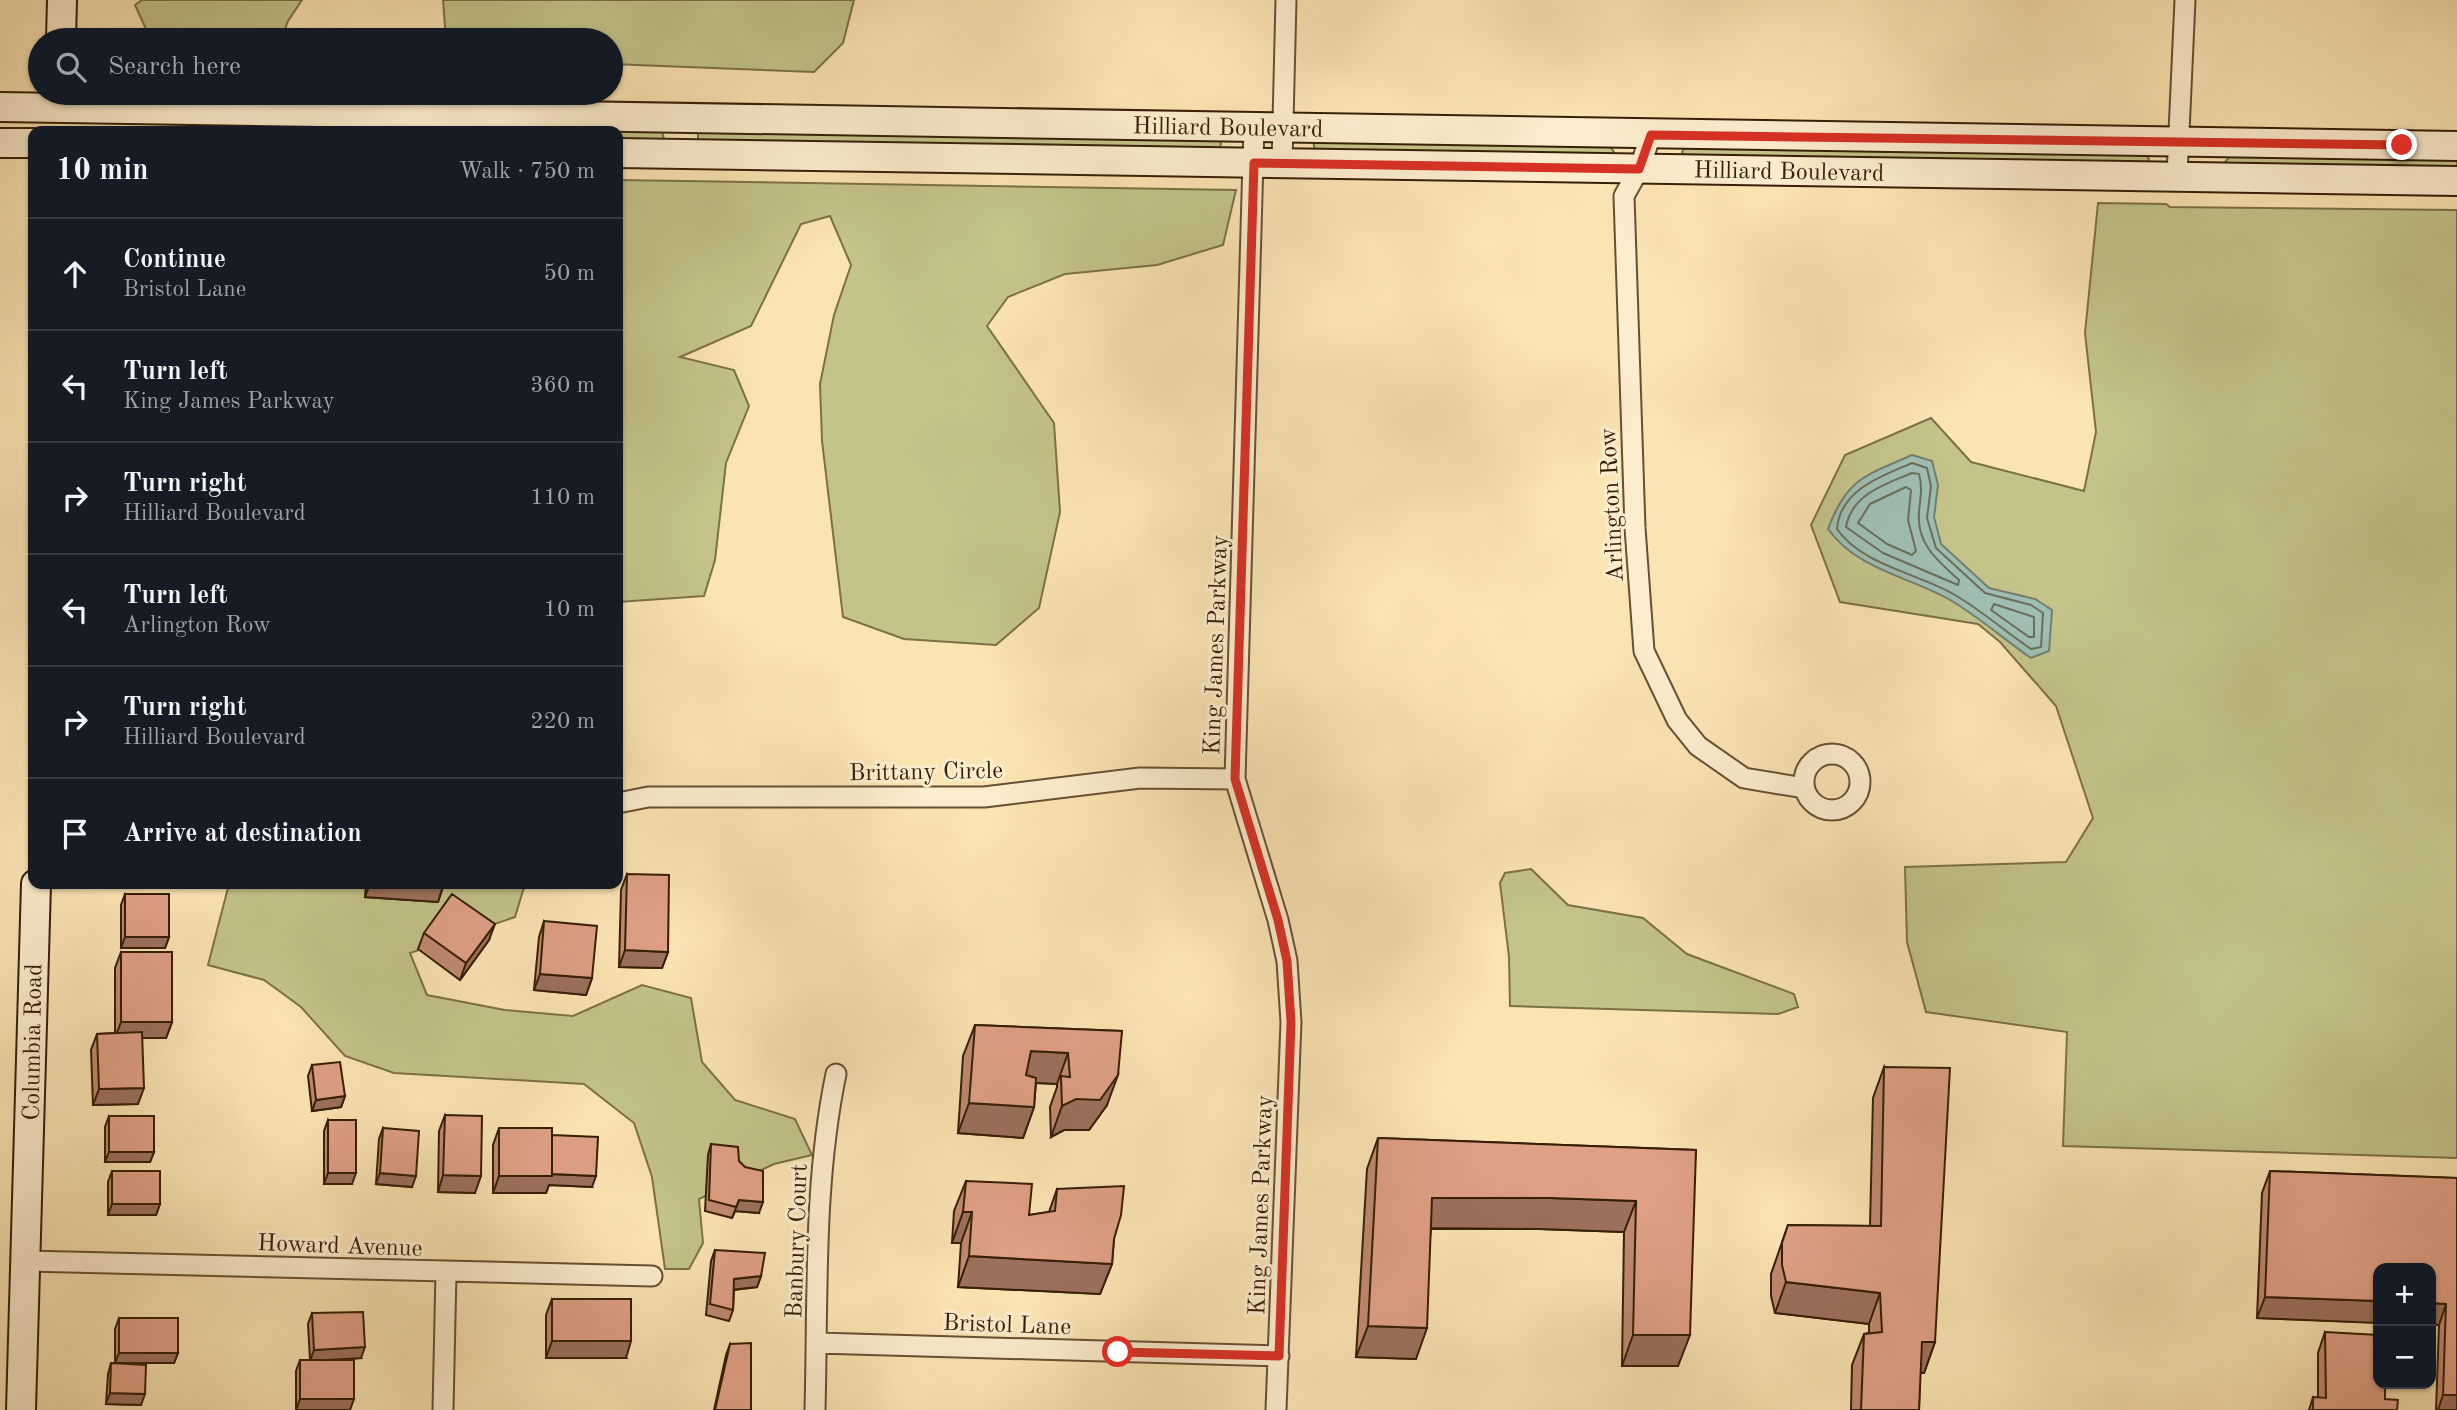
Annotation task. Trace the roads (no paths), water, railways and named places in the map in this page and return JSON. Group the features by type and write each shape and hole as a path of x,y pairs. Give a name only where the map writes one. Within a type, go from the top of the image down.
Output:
{"main road":[{"path":"61,28 62,0"},
{"name":"Hilliard Boulevard","path":"0,107 59,111 2457,145"},
{"path":"0,143 28,143"},
{"name":"Hilliard Boulevard","path":"623,153 2457,181"},
{"name":"Columbia Road","path":"21,1410 36,889"}],"street":[{"path":"1282,163 1268,127 1286,0"},
{"path":"2178,176 2185,0"},
{"name":"King James Parkway","path":"1268,127 1254,163 1235,779 1278,920 1287,961 1291,1022 1276,1410"},
{"name":"Arlington Row","path":"1651,135 1639,169 1624,196 1635,528 1644,651 1677,720 1698,746 1744,778 1804,788"},
{"name":"Brittany Circle","path":"623,802 648,797 984,797 1140,778 1235,779"},
{"name":"Banbury Court","path":"815,1410 818,1254 827,1118 836,1074"},
{"name":"Howard Avenue","path":"26,1261 652,1276"},
{"path":"443,1410 446,1272"},
{"name":"Bristol Lane","path":"817,1343 1279,1356"}],"water":[{"path":"1912,455 1932,461 1938,485 1934,517 1941,544 1989,588 2035,599 2052,610 2049,651 2031,658 1952,601 1854,554 1828,529 1843,499 1860,481"}]}
